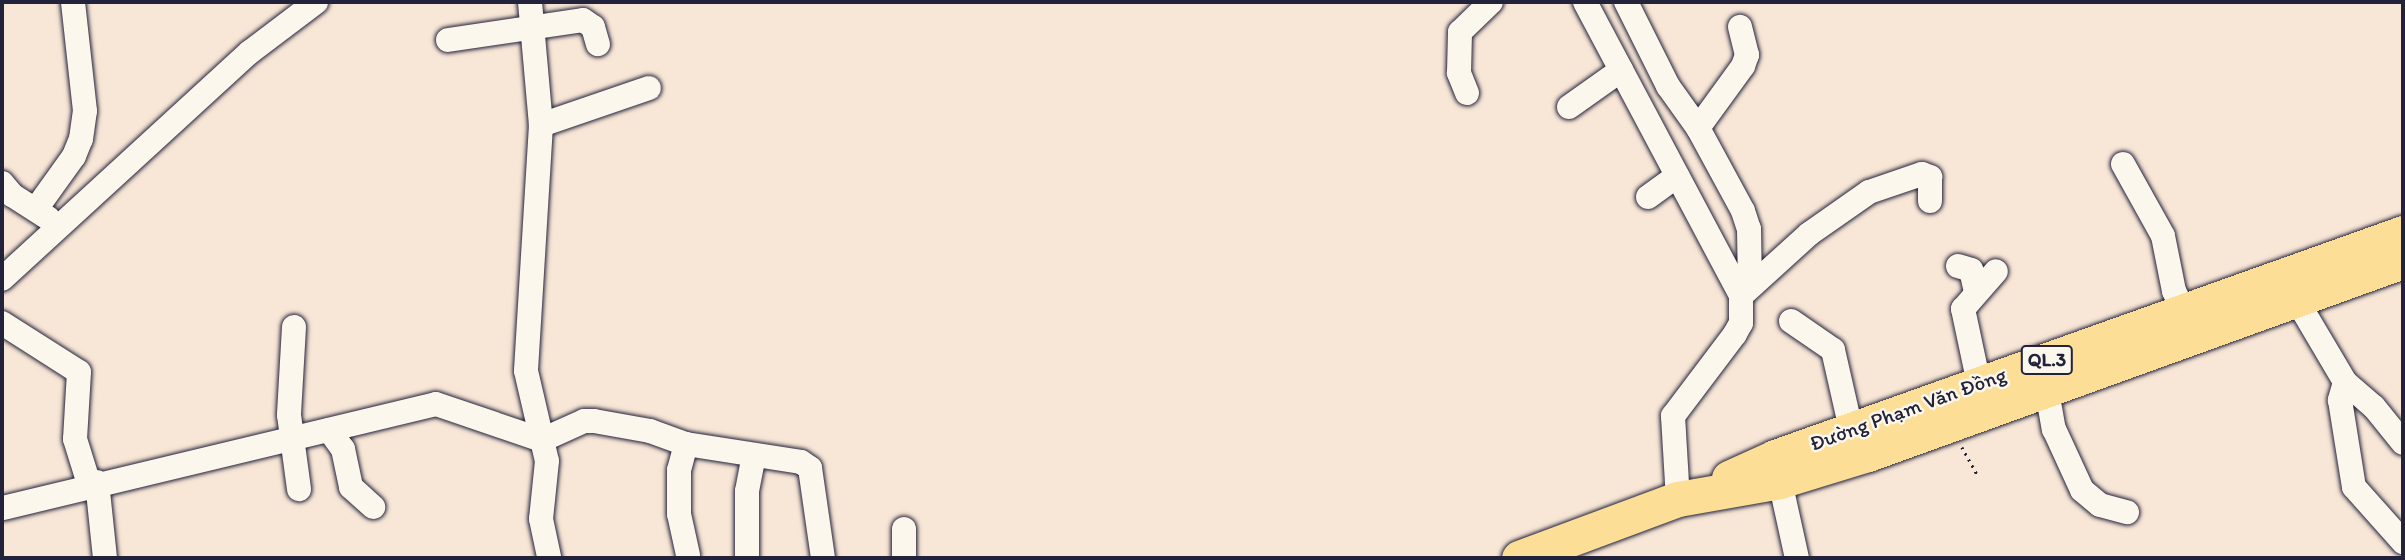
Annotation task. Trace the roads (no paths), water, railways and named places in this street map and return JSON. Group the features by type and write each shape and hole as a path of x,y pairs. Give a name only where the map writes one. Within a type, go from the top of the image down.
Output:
{"highway":[{"name":"Đường Phạm Văn Đồng","path":"1686,497 1780,481 2047,391 2191,324 2403,233"},
{"name":"Đường Phạm Văn Đồng","path":"1519,558 1686,497 1758,464 1979,384 2191,324 2296,299 2403,261"}],"street":[{"path":"36,209 74,156 80,139 85,111 74,2"},
{"path":"2,279 250,52 316,2"},
{"path":"530,2 541,125 526,371 548,474 542,536 549,558"},
{"path":"1585,2 1677,176 1746,292"},
{"path":"1626,2 1668,86 1698,128 1749,229 1746,292 1741,323 1672,416 1686,497"},
{"path":"1467,93 1459,73 1458,41 1463,26 1484,4"},
{"path":"448,40 583,20 593,27 598,44"},
{"path":"1698,128 1743,66 1747,55 1740,27"},
{"path":"1569,107 1621,70"},
{"path":"541,125 649,88"},
{"path":"2123,164 2163,236 2174,291 2191,324"},
{"path":"1746,292 1809,234 1869,192 1922,174 1930,177 1930,201"},
{"path":"1648,197 1677,176"},
{"path":"2,183 21,202 36,209 58,226"},
{"path":"1958,266 1971,270 1976,292"},
{"path":"1979,384 1963,320 1966,302 1996,271"},
{"path":"2296,299 2345,382 2374,407 2403,443"},
{"path":"1791,321 1833,350 1851,429"},
{"path":"2,323 79,372 75,439 93,483 105,558"},
{"path":"295,327 289,415 299,489"},
{"path":"2345,382 2341,411 2354,487 2403,542"},
{"path":"2047,391 2063,453 2082,489 2100,505 2127,512"},
{"path":"3,508 93,483 436,404 542,440 583,421 594,421 650,431 686,444 801,462 810,468 823,558"},
{"path":"329,430 343,449 351,487 373,507"},
{"path":"686,444 679,470 680,514 688,555"},
{"path":"747,558 747,491 754,456"},
{"path":"1780,481 1797,558"},
{"path":"904,529 904,558"}]}
